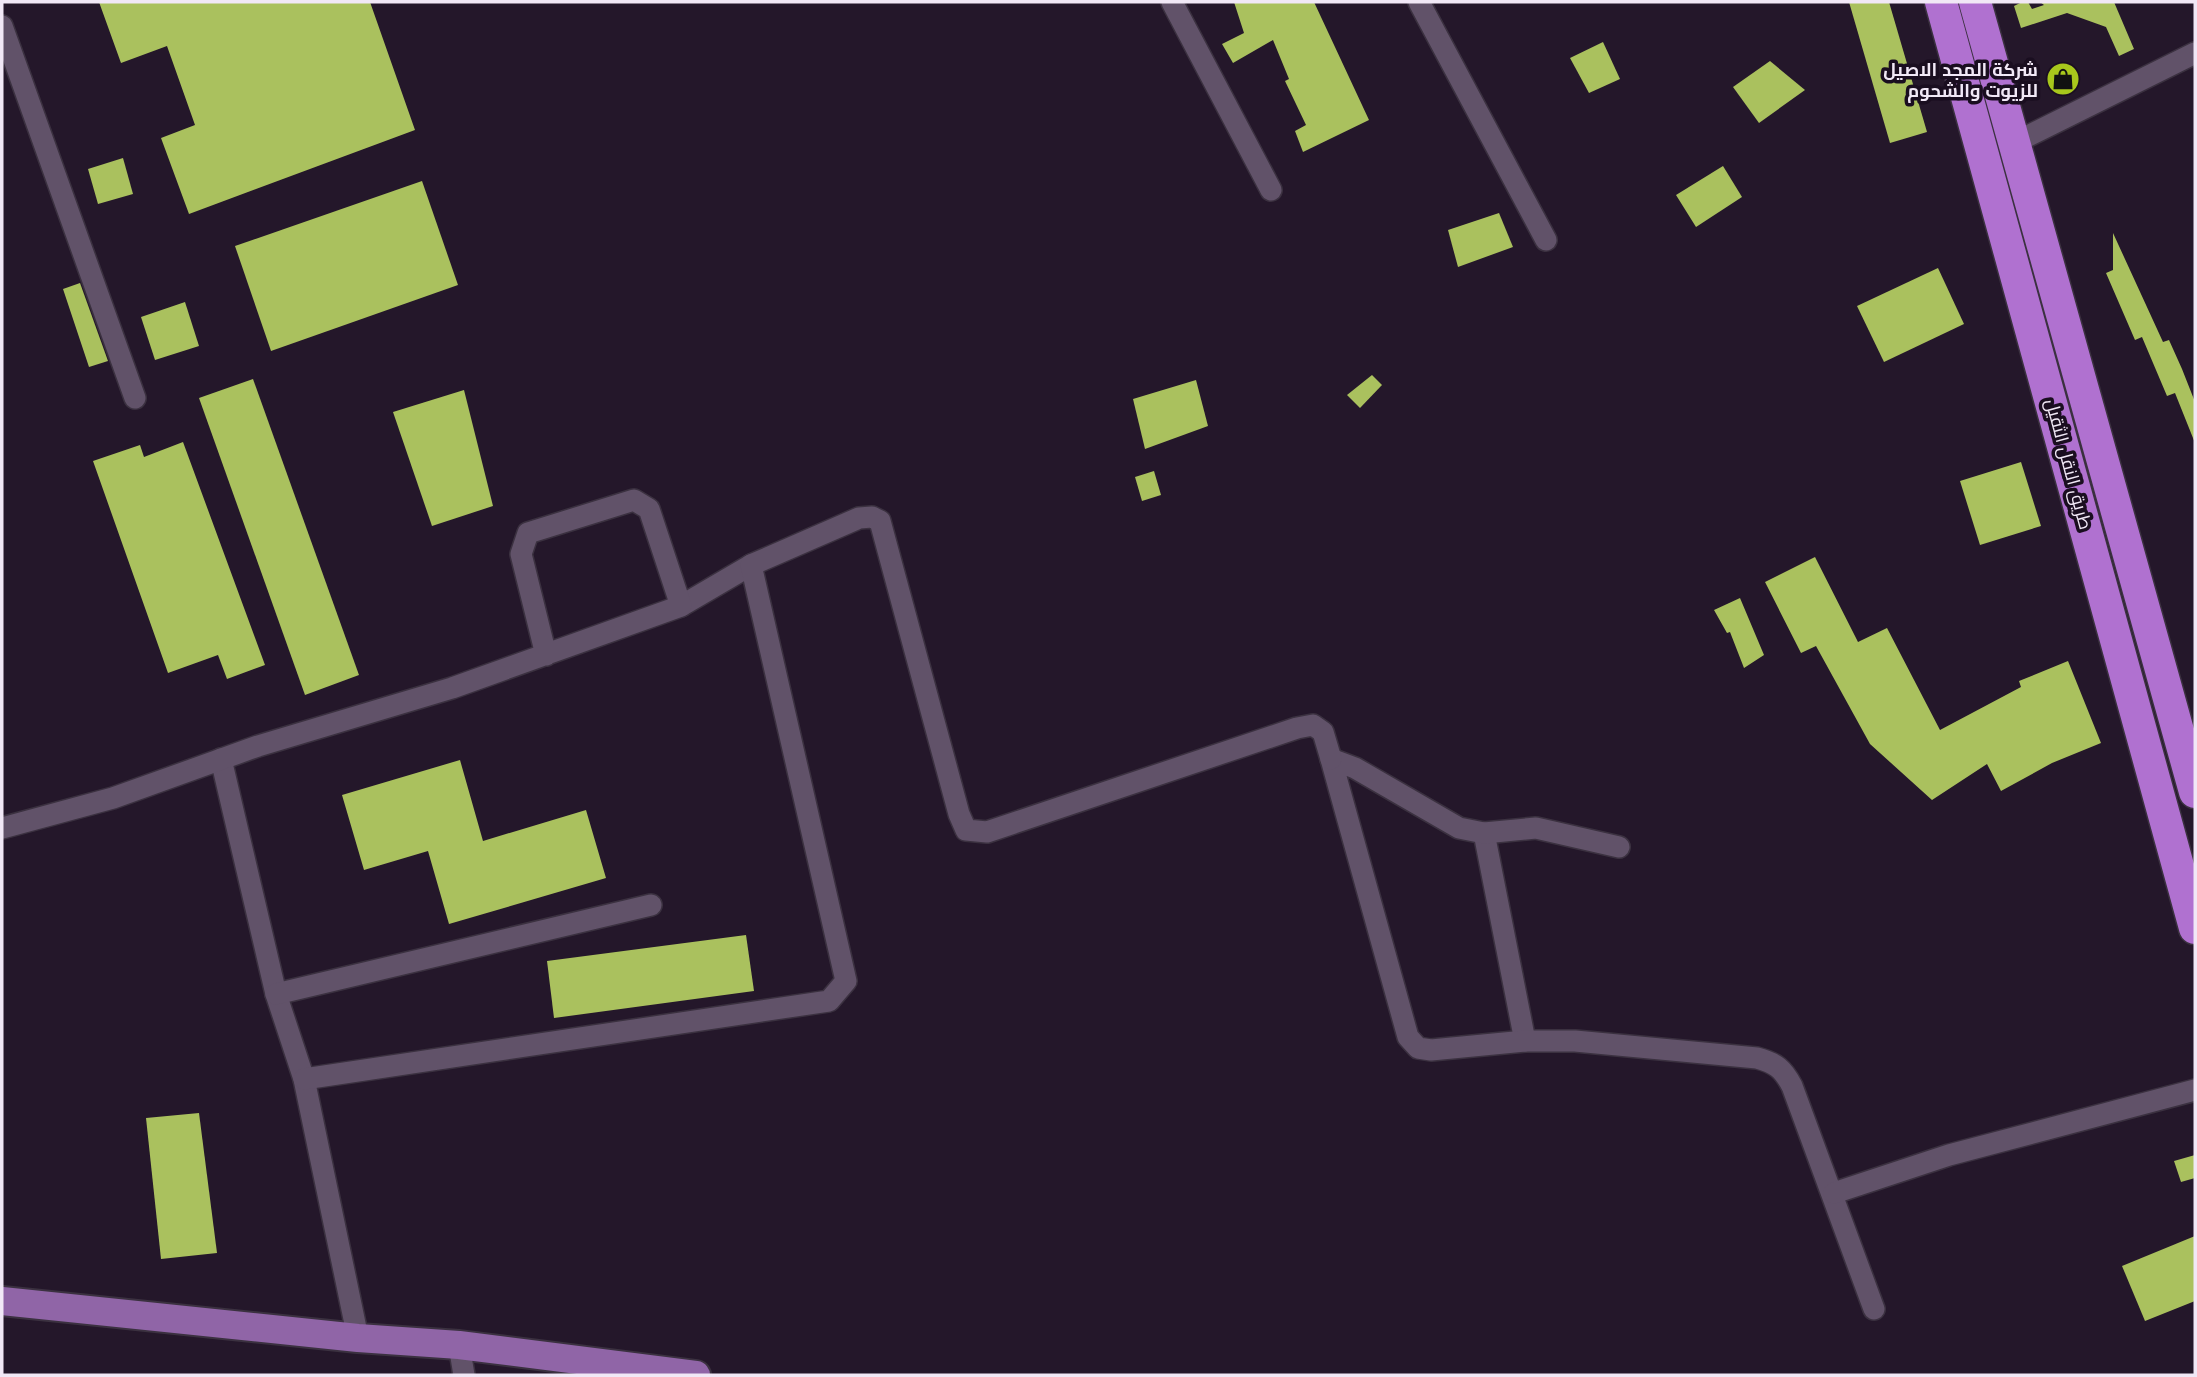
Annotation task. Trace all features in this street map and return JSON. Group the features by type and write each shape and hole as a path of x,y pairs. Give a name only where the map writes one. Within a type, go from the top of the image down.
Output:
{"highway":[{"name":"طريق النقل الثقيل","path":"1941,2 2195,928"},
{"name":"طريق النقل الثقيل","path":"1975,2 2195,792"}],"main road":[{"path":"2,1301 358,1338 459,1345 569,1366 696,1375"}],"street":[{"path":"1172,2 1271,190"},
{"path":"1419,2 1546,240"},
{"path":"2,26 135,398"},
{"path":"2014,143 2195,53"},
{"path":"546,655 521,554 528,533 634,500 649,509 681,606"},
{"path":"2,828 113,798 221,759 452,688 546,655 681,606 751,565 859,518 872,517 880,521 959,814 966,830 987,832 1297,728 1313,725 1323,732 1408,1037 1418,1048 1432,1050 1525,1041 1575,1041 1757,1058 1772,1062 1783,1069 1792,1086 1834,1194 1874,1310"},
{"path":"304,1079 829,1001 839,993 846,981 751,565"},
{"path":"221,759 276,994 304,1079 358,1338"},
{"path":"1331,759 1355,768 1459,828 1484,833 1536,828 1619,847"},
{"path":"1484,833 1525,1041"},
{"path":"276,994 651,905"},
{"path":"1834,1194 1949,1155 2195,1090"},
{"path":"459,1345 464,1375"}],"building":[{"path":"99,2 370,2 415,130 189,214 161,138 195,125 167,46 121,63"},
{"path":"1234,2 1314,2 1369,120 1303,152 1295,131 1306,125 1285,81 1289,79 1273,40 1233,63 1222,44 1244,33"},
{"path":"1849,2 1889,2 1927,132 1890,143"},
{"path":"2028,2 2032,9 2044,5 2040,2 2114,2 2134,49 2119,56 2106,27 2067,13 2021,28 2014,6"},
{"path":"1603,42 1620,79 1589,93 1570,58"},
{"path":"1770,61 1805,90 1759,123 1733,87"},
{"path":"123,158 133,194 98,204 88,169"},
{"path":"1723,166 1742,197 1696,227 1676,195"},
{"path":"422,181 458,285 271,351 235,246"},
{"path":"1499,213 1513,247 1458,267 1448,230"},
{"path":"2113,233 2163,342 2169,340 2195,402 2195,443 2175,393 2167,396 2142,337 2135,340 2106,273 2113,270"},
{"path":"1938,268 1964,324 1884,362 1857,306"},
{"path":"80,283 108,361 89,367 63,289"},
{"path":"185,302 199,346 155,360 141,317"},
{"path":"1372,375 1382,385 1360,408 1347,395"},
{"path":"253,379 359,675 305,695 199,398"},
{"path":"1196,380 1208,426 1145,449 1133,399"},
{"path":"464,390 493,506 432,526 393,412"},
{"path":"183,442 265,665 227,679 218,655 168,673 93,461 140,445 144,457"},
{"path":"2021,462 2041,526 1980,545 1960,481"},
{"path":"1154,471 1161,495 1142,501 1135,477"},
{"path":"1815,557 1858,642 1887,628 1940,730 2021,687 2019,681 2068,661 2101,743 2052,763 2001,791 1987,764 1932,800 1870,744 1816,646 1801,653 1765,582"},
{"path":"1740,598 1764,655 1744,668 1730,632 1727,633 1714,610"},
{"path":"460,760 483,841 586,810 606,878 449,924 428,851 364,870 342,795"},
{"path":"746,935 754,991 554,1018 547,961"},
{"path":"199,1113 217,1253 161,1259 146,1118"},
{"path":"2195,1155 2195,1178 2181,1182 2174,1161"},
{"path":"2195,1236 2195,1301 2145,1321 2122,1266"}],"place":[{"name":"شركة المجد الاصيل للزيوت والشحوم","path":"2063,79"}]}
